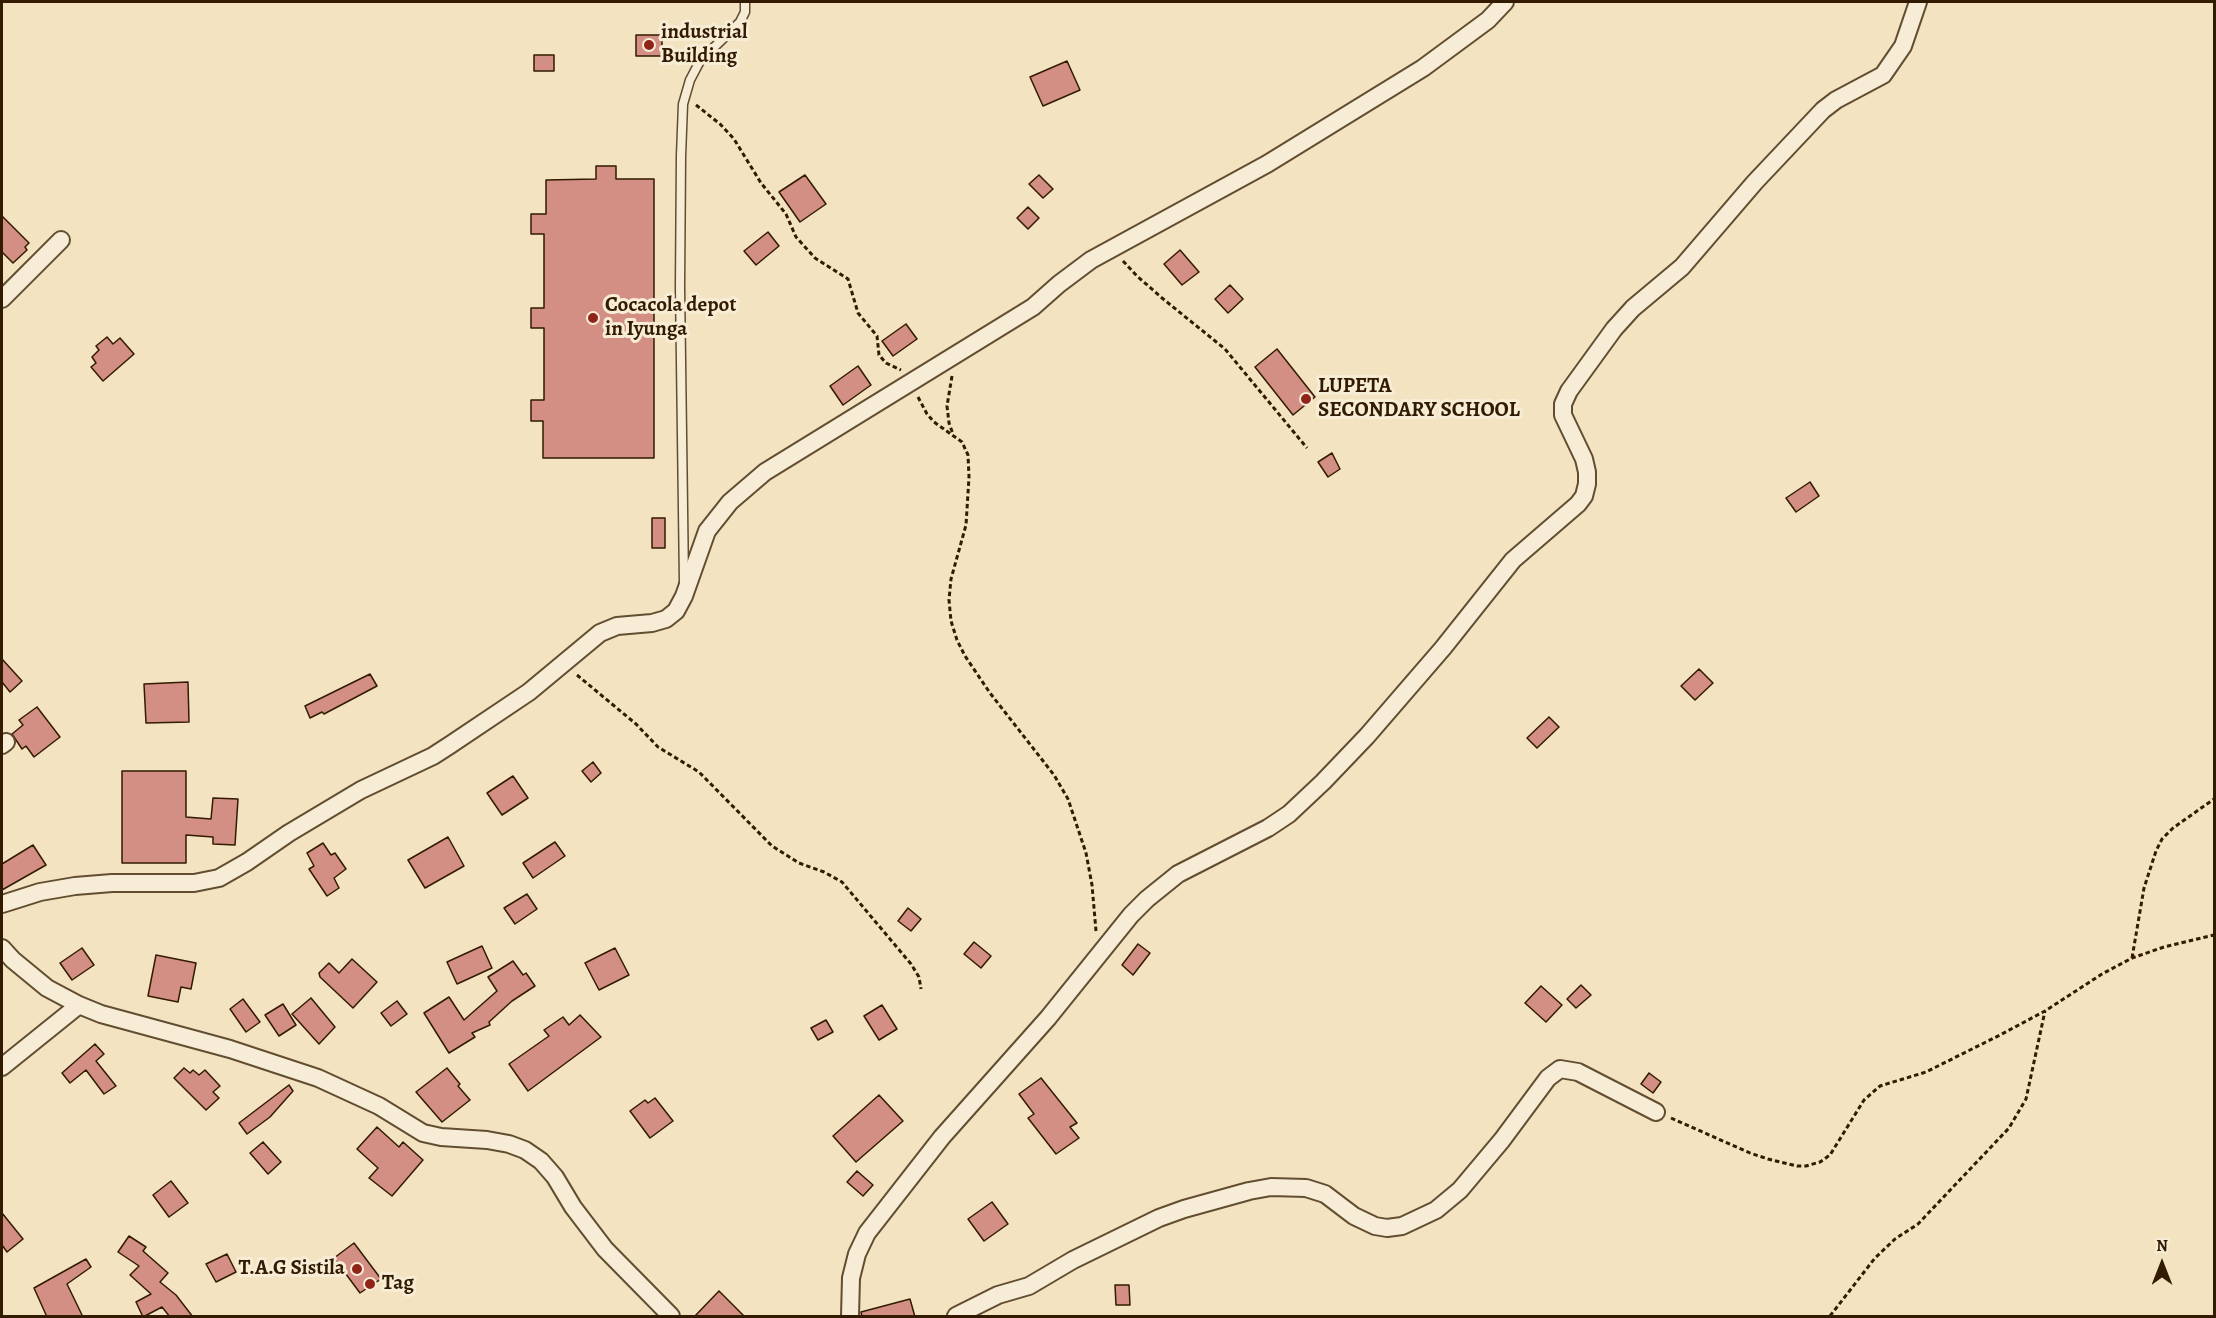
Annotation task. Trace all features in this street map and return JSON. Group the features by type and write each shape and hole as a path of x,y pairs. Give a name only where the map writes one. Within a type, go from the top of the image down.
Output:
{"street":[{"path":"2,904 40,892 75,886 112,883 194,883 219,878 361,790 433,756 529,692 594,637 609,629 666,619 676,611 684,596 707,531 730,502 765,472 1033,307 1075,271 1115,246 1267,164 1423,68 1488,20 1505,2"},
{"path":"850,1317 851,1278 857,1254 867,1233 942,1137 1048,1018 1131,915 1162,886 1196,863 1278,821 1323,782 1425,669 1513,560 1578,504 1586,490 1587,472 1584,459 1563,415 1563,404 1569,391 1614,328 1682,267 1755,182 1823,110 1836,100 1883,75 1903,46 1918,2"},
{"path":"2,299 61,240"},
{"path":"2,948 47,988 101,1014 230,1049 318,1078 379,1106 423,1132 441,1137 498,1142 525,1150 541,1161 555,1177 573,1207 605,1249 671,1317"},
{"path":"2,1067 79,1005"},
{"path":"956,1317 998,1295 1029,1286 1073,1260 1159,1218 1249,1191 1271,1187 1306,1188 1325,1194 1354,1216 1374,1226 1387,1228 1402,1226 1436,1210 1460,1190 1496,1148 1548,1077 1560,1069 1578,1072 1656,1112"}],"lane":[{"path":"684,596 680,194 683,104 690,80 700,61 735,28 743,17 745,2"}],"path":[{"path":"685,95 734,138 761,183 786,214 796,237 815,258 848,279 858,313 877,336 878,350 882,359 907,373 927,414 934,422 962,442 966,449 969,477 966,525 951,579 949,600 951,621 965,656 990,693 1054,775 1068,799 1086,853 1099,954"},
{"path":"1115,246 1127,266 1137,276 1225,349 1307,448"},
{"path":"953,435 946,406 949,386 960,351"},
{"path":"564,664 636,724 658,747 699,772 772,846 799,863 824,872 842,882 911,964 919,977 921,989"},
{"path":"2132,958 2144,888 2156,850 2162,839 2173,828 2214,799"},
{"path":"1656,1112 1750,1153 1784,1163 1806,1166 1820,1162 1830,1155 1864,1101 1880,1086 1926,1072 2045,1011 2132,958 2164,946 2214,935"},
{"path":"1830,1317 1875,1258 1895,1239 1918,1224 2009,1128 2023,1106 2028,1092 2045,1011"}],"building":[{"name":"industrial Building","path":"636,35 662,35 662,56 636,56"},
{"path":"534,55 554,55 554,71 534,71"},
{"path":"1067,61 1080,90 1043,106 1030,77"},
{"name":"Cocacola depot in Iyunga","path":"596,166 616,166 616,179 654,179 654,458 543,458 543,421 531,421 531,400 544,400 544,328 531,328 531,308 544,308 544,234 531,234 531,214 546,214 546,180 596,179"},
{"path":"805,175 826,204 800,222 779,192"},
{"path":"1039,175 1053,189 1043,198 1029,184"},
{"path":"1028,207 1039,218 1028,229 1017,218"},
{"path":"2,216 29,243 25,247 27,250 13,263 2,252"},
{"path":"768,232 779,246 756,265 744,251"},
{"path":"1180,250 1199,272 1182,285 1164,264"},
{"path":"1230,285 1243,299 1228,313 1215,299"},
{"path":"906,324 917,339 893,356 882,341"},
{"path":"107,337 113,344 120,338 134,354 103,381 91,367 96,363 92,357 99,350 96,346"},
{"path":"1277,349 1315,397 1293,415 1255,367"},
{"path":"858,366 871,385 843,405 830,386"},
{"path":"1332,453 1340,469 1328,477 1318,462"},
{"path":"1810,482 1819,496 1796,512 1786,498"},
{"path":"652,518 665,518 665,548 652,548"},
{"path":"2,659 22,681 10,692 2,682"},
{"path":"1699,669 1713,683 1695,700 1681,686"},
{"path":"370,674 377,686 324,714 322,712 310,718 305,706"},
{"path":"188,682 189,722 146,723 144,684"},
{"path":"37,707 60,737 34,757 26,746 22,749 12,734 23,725 19,720"},
{"path":"1549,717 1559,727 1537,748 1527,738"},
{"path":"593,762 601,773 591,782 582,771"},
{"path":"122,771 186,771 186,817 211,819 213,798 238,799 235,845 213,844 213,837 186,835 186,863 122,863"},
{"path":"513,776 528,798 502,815 487,793"},
{"path":"448,837 464,866 425,888 408,860"},
{"path":"555,842 565,856 533,878 523,863"},
{"path":"323,843 331,855 335,853 346,869 334,878 339,888 327,896 309,869 314,866 307,853"},
{"path":"33,845 46,865 2,890 2,864"},
{"path":"527,894 537,909 515,924 504,908"},
{"path":"908,908 921,919 911,931 898,921"},
{"path":"974,942 991,956 981,968 964,954"},
{"path":"1138,944 1150,953 1133,975 1122,965"},
{"path":"482,946 492,968 457,984 447,962"},
{"path":"82,948 94,965 72,980 60,963"},
{"path":"615,948 629,975 599,990 585,963"},
{"path":"156,955 196,963 191,989 181,987 178,1002 148,996"},
{"path":"352,959 377,982 353,1008 320,977 319,973 329,963 339,973"},
{"path":"513,961 523,975 526,973 535,986 512,1001 489,1022 490,1025 472,1033 475,1037 449,1053 424,1013 449,997 464,1020 497,991 488,977"},
{"path":"1581,985 1591,995 1576,1008 1567,999"},
{"path":"1541,986 1562,1005 1546,1022 1525,1003"},
{"path":"311,998 335,1027 319,1044 292,1014"},
{"path":"243,999 260,1022 246,1032 230,1009"},
{"path":"397,1001 407,1014 391,1026 381,1013"},
{"path":"283,1004 296,1025 279,1036 265,1015"},
{"path":"882,1005 897,1029 879,1040 864,1016"},
{"path":"580,1015 601,1037 528,1091 509,1064 549,1036 544,1030 563,1017 569,1025"},
{"path":"826,1020 833,1032 818,1040 811,1028"},
{"path":"95,1044 104,1054 96,1061 116,1086 104,1094 86,1070 70,1083 62,1073"},
{"path":"184,1068 190,1073 193,1070 199,1075 205,1070 220,1086 213,1092 219,1098 206,1110 174,1078"},
{"path":"447,1068 470,1100 442,1122 416,1092"},
{"path":"1649,1073 1661,1082 1653,1093 1641,1084"},
{"path":"1041,1078 1077,1123 1070,1127 1079,1138 1056,1154 1028,1118 1034,1114 1019,1094"},
{"path":"289,1085 293,1091 270,1117 247,1134 239,1123"},
{"path":"879,1095 903,1121 856,1162 833,1136"},
{"path":"655,1098 673,1121 650,1138 630,1111 645,1100 648,1103"},
{"path":"377,1127 399,1147 403,1142 423,1160 392,1196 369,1178 378,1168 357,1149"},
{"path":"263,1142 281,1162 268,1174 250,1153"},
{"path":"857,1171 873,1185 863,1196 847,1182"},
{"path":"171,1181 188,1203 169,1217 153,1195"},
{"path":"992,1202 1008,1224 984,1241 968,1219"},
{"path":"2,1213 23,1239 7,1252 2,1245"},
{"path":"129,1236 146,1247 143,1251 168,1273 160,1282 176,1295 193,1317 170,1317 162,1307 143,1317 136,1302 151,1294 130,1275 139,1266 118,1252"},
{"name":"T.A.G Sistila","path":"354,1243 381,1279 360,1293 334,1258"},
{"path":"227,1254 236,1272 216,1282 206,1264"},
{"path":"86,1259 91,1267 67,1284 83,1317 47,1317 34,1288"},
{"path":"1115,1285 1129,1285 1130,1305 1116,1305"},
{"path":"719,1291 745,1317 694,1317"},
{"path":"910,1299 915,1317 862,1317 861,1312"}],"place":[{"name":"industrial Building","path":"649,45"},
{"name":"Cocacola depot in Iyunga","path":"593,318"},
{"name":"LUPETA SECONDARY SCHOOL","path":"1306,399"},
{"name":"T.A.G Sistila","path":"357,1269"},
{"name":"Tag","path":"370,1284"}]}
